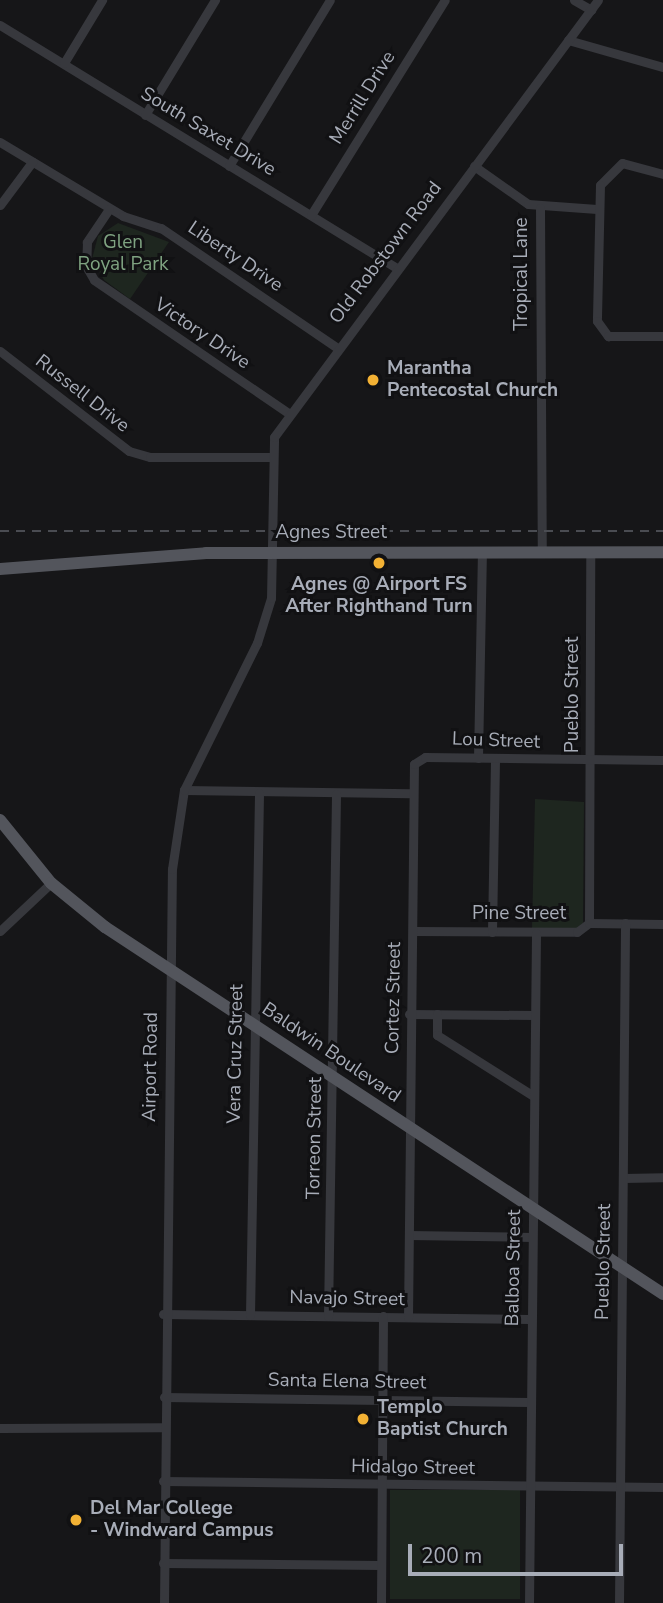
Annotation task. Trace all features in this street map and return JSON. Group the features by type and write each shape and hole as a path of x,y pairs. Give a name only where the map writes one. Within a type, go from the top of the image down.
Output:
{"main road":[{"name":"Agnes Street","path":"0,569 274,552 663,552"},
{"name":"Baldwin Boulevard","path":"0,820 51,883 170,969 663,1294"}],"street":[{"path":"64,63 102,0"},
{"path":"145,115 215,0"},
{"path":"229,166 330,0"},
{"name":"Merrill Drive","path":"311,215 445,0"},
{"path":"574,0 591,10"},
{"name":"Old Robstown Road","path":"274,552 274,438 288,413 598,0"},
{"name":"South Saxet Drive","path":"0,25 397,268"},
{"path":"568,40 663,67"},
{"name":"Liberty Drive","path":"0,142 109,209 161,228 336,347"},
{"path":"0,205 32,162"},
{"path":"663,174 616,165 600,185 597,209 600,331 663,335"},
{"path":"474,166 540,208 597,209"},
{"name":"Tropical Lane","path":"540,208 542,551"},
{"name":"Victory Drive","path":"109,209 87,242 86,266 94,280 288,413"},
{"name":"Russell Drive","path":"0,352 129,451 150,457 273,457"},
{"name":"Airport Road","path":"164,1603 163,1314 172,869 184,790 257,643 271,598 274,552"},
{"path":"478,758 482,552"},
{"name":"Pueblo Street","path":"589,923 590,552"},
{"name":"Lou Street","path":"414,764 425,757 495,761 663,760"},
{"path":"492,932 495,761"},
{"name":"Cortez Street","path":"408,1317 413,931 410,793 414,764"},
{"path":"184,790 410,793"},
{"name":"Vera Cruz Street","path":"250,1315 259,793"},
{"name":"Torreon Street","path":"328,1315 334,1077 336,794"},
{"path":"0,931 51,883"},
{"name":"Pine Street","path":"413,931 576,932 589,923 663,924"},
{"name":"Pueblo Street","path":"619,1603 625,923"},
{"name":"Balboa Street","path":"529,1603 532,1095 536,933"},
{"path":"410,1014 535,1015"},
{"path":"437,1014 437,1035 532,1095"},
{"path":"624,1178 663,1177"},
{"path":"409,1235 531,1237"},
{"name":"Navajo Street","path":"163,1314 530,1319"},
{"path":"381,1603 383,1316"},
{"name":"Santa Elena Street","path":"164,1397 530,1402"},
{"path":"0,1428 163,1427"},
{"name":"Hidalgo Street","path":"163,1481 663,1487"},
{"path":"163,1563 381,1565"}],"green space":[{"name":"Glen Royal Park","path":"118,223 169,242 130,299 104,280 92,259 98,236"},
{"path":"535,799 584,802 583,923 577,928 532,928"},
{"path":"390,1490 520,1490 520,1599 390,1599"}],"railway":[{"path":"0,531 663,531"}],"place":[{"name":"Marantha Pentecostal Church","path":"373,380"},
{"name":"Agnes @ Airport FS After Righthand Turn","path":"379,563"},
{"name":"Templo Baptist Church","path":"363,1419"},
{"name":"Del Mar College - Windward Campus","path":"76,1520"}]}
